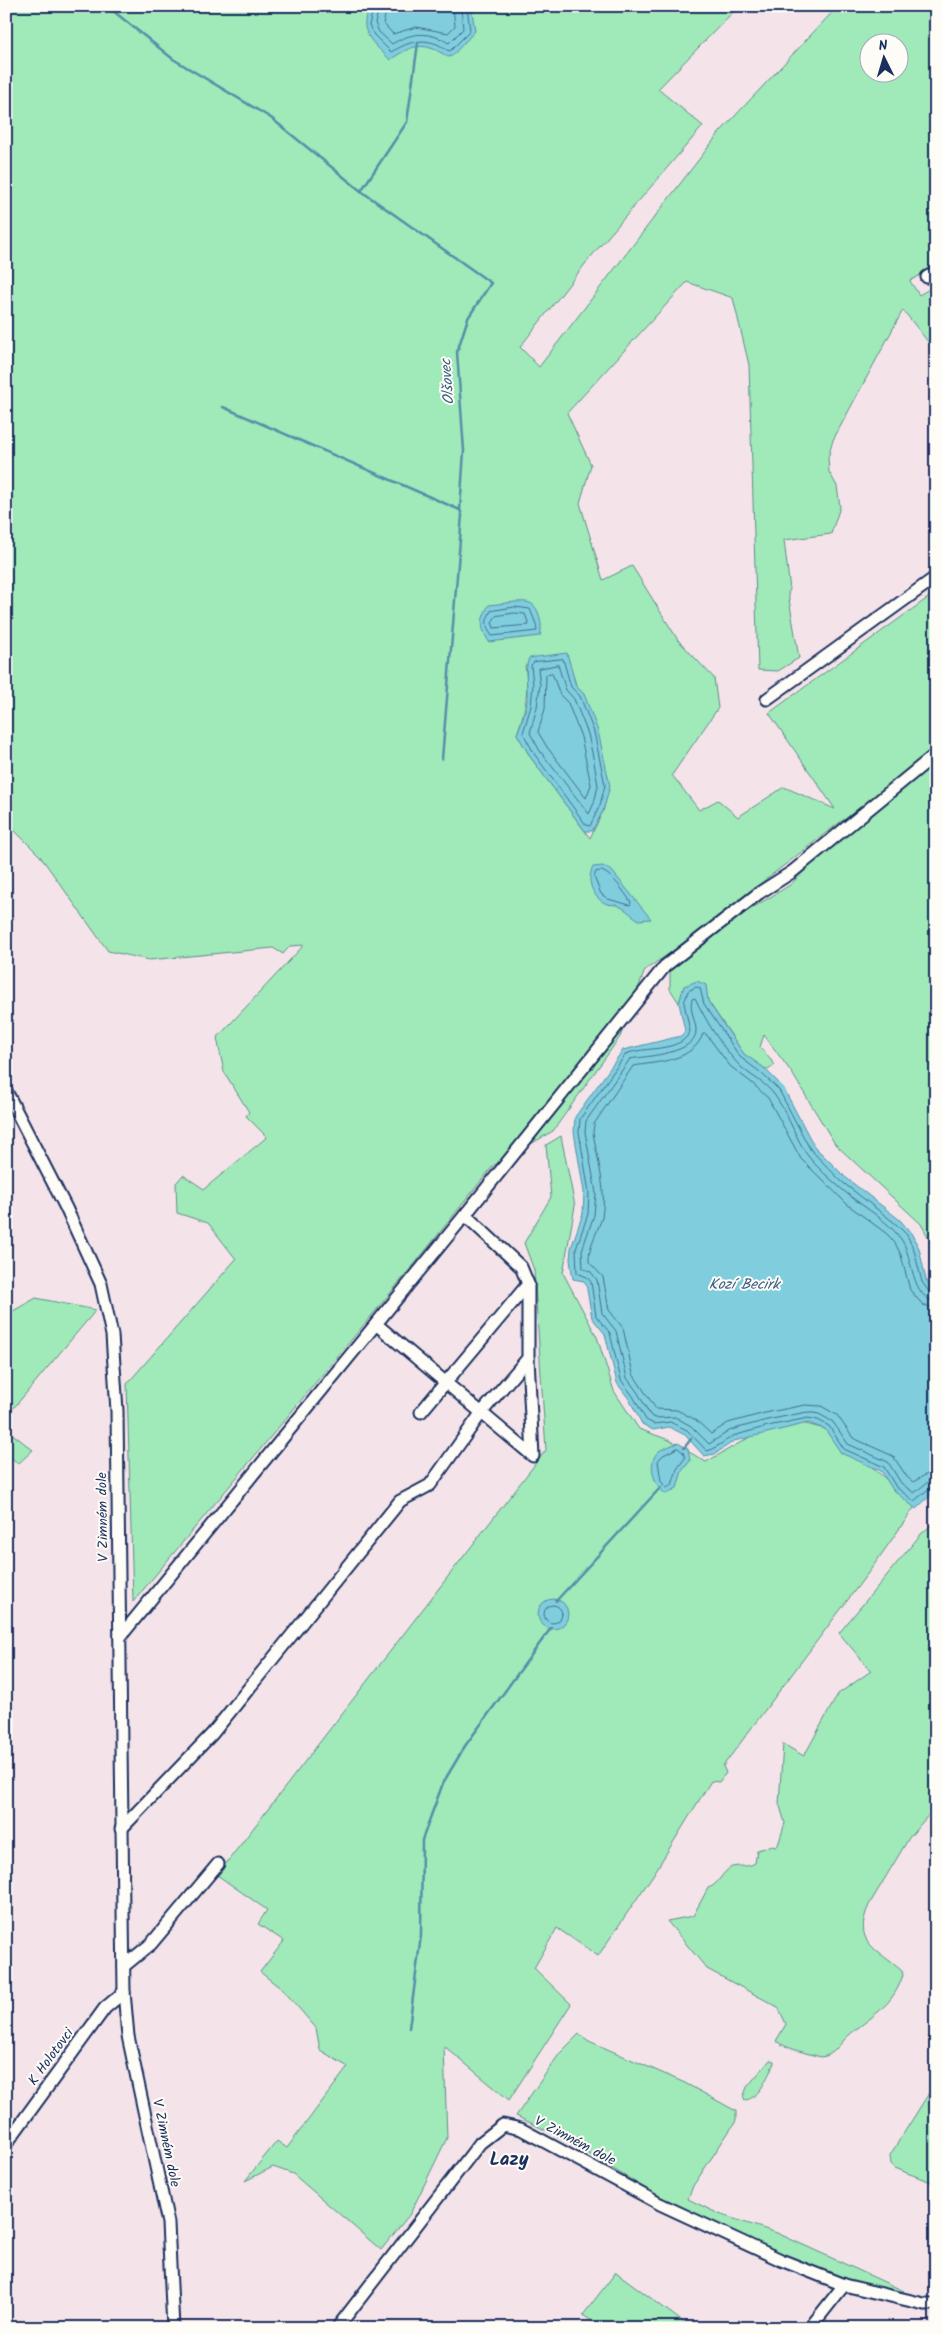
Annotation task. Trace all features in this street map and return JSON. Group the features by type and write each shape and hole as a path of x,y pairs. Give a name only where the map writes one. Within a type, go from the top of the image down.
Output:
{"street":[{"path":"767,699 936,577"},
{"path":"120,1637 466,1215 665,966 758,893 792,872 936,754"},
{"name":"V Zimném dole","path":"6,1091 66,1208 101,1284 112,1335 117,1411 124,1992 128,2036 168,2223 174,2328"},
{"path":"376,1324 533,1456 528,1358 528,1284 521,1267 466,1215"},
{"path":"421,1412 528,1284"},
{"path":"121,1829 212,1734 400,1501 430,1485 482,1412 528,1358"},
{"path":"124,1966 150,1944 218,1864"},
{"name":"K Holotovci","path":"6,2144 104,2008 124,1992"},
{"name":"V Zimném dole","path":"337,2328 480,2143 502,2125 521,2129 651,2199 781,2260 844,2285 924,2304 936,2304"},
{"path":"810,2328 844,2285"}],"green space":[{"path":"6,6 739,6 658,89 703,126 589,259 520,347 539,367 720,132 838,6 936,6 936,266 910,281 919,295 936,285 936,352 903,310 833,440 828,458 829,472 837,486 840,507 831,534 784,540 790,590 788,593 799,658 778,671 758,670 749,365 733,298 687,282 567,413 591,465 580,503 603,580 632,566 678,640 714,678 718,708 672,775 699,810 718,800 738,817 784,787 835,809 769,713 936,592 936,1251 921,1224 835,1144 792,1073 764,1035 760,1047 775,1065 768,1070 750,1060 744,1054 708,1001 705,985 684,986 679,1003 670,989 670,966 718,929 790,885 849,828 843,820 670,953 645,970 620,1037 553,1131 493,1166 417,1261 133,1602 127,1384 236,1259 208,1223 177,1213 176,1183 183,1175 204,1189 267,1137 246,1116 249,1112 224,1072 217,1038 304,945 290,946 283,954 273,948 149,960 108,951 40,856 12,828 6,819","holes":["525,665 574,678 607,796 603,811 590,838 531,758 517,734 526,700"]},
{"path":"561,1136 575,1206 563,1273 597,1337 614,1391 639,1429 669,1440 706,1462 764,1429 802,1423 829,1430 916,1505 874,1565 723,1766 726,1773 719,1782 711,1781 653,1875 598,1956 557,1928 534,1968 571,2004 509,2100 444,2046 447,2138 410,2214 381,2250 293,2174 273,2167 245,2181 277,2141 287,2148 348,2067 320,2050 316,2028 283,1990 260,1972 284,1941 258,1924 267,1910 217,1875 546,1450 534,1270 524,1243 551,1197 546,1145"},
{"path":"36,1298 96,1310 6,1417 6,1315"},
{"path":"6,1429 33,1450 18,1464 6,1452"},
{"path":"936,1521 936,1806 909,1838 869,1905 864,1918 863,1928 869,1944 902,1971 903,1975 899,1986 880,2010 848,2036 833,2052 821,2057 791,2048 776,2041 786,2024 778,2007 707,1969 667,1921 693,1916 708,1888 715,1884 729,1869 752,1865 755,1863 757,1850 778,1845 785,1823 779,1803 783,1744 804,1756 838,1694 871,1671 839,1633 921,1534"},
{"path":"579,2034 589,2041 685,2083 736,2111 736,2121 693,2186 688,2199 719,2214 777,2233 904,2291 895,2294 838,2279 751,2242 664,2200 566,2140 516,2116 560,2053"},
{"path":"770,2060 774,2061 774,2063 763,2086 750,2099 745,2100 743,2098 747,2087"},
{"path":"936,2082 936,2184 894,2168 891,2164 890,2155"},
{"path":"616,2272 691,2328 602,2328 583,2315"}],"water":[{"path":"370,6 471,6 475,31 452,56 448,57 432,48 419,46 405,51 390,60 368,36 365,23"},
{"path":"528,602 533,605 541,623 540,636 489,642 482,624 489,605"},
{"path":"567,653 576,686 584,694 598,731 610,786 603,811 592,831 585,831 531,758 517,734 527,702 526,673 529,658"},
{"path":"603,866 612,871 651,919 639,920 622,907 607,904 598,898 590,883 590,877 593,867"},
{"name":"Kozí Becirk","path":"697,981 706,985 708,1001 744,1054 763,1067 783,1087 814,1146 845,1177 900,1220 911,1233 919,1248 926,1280 936,1291 936,1490 916,1509 893,1490 881,1471 841,1453 825,1429 808,1423 734,1441 715,1454 704,1456 685,1435 669,1427 653,1430 642,1424 629,1399 617,1383 605,1334 592,1318 586,1284 584,1281 573,1279 570,1260 571,1248 583,1213 584,1192 574,1132 575,1117 623,1050 681,1036 685,1031 679,1003 684,986"},
{"path":"678,1443 688,1449 690,1461 682,1471 677,1488 666,1494 655,1480 652,1468 653,1461 659,1451"},
{"path":"553,1599 563,1604 568,1614 563,1624 553,1629 543,1624 538,1614 543,1604"}],"waterway":[{"path":"107,6 173,59 271,118 361,191"},
{"name":"Olšovec","path":"418,43 407,122 361,191 491,283 468,318 457,352 464,451 460,510 462,515 442,759"},
{"path":"223,407 460,510"},
{"path":"684,1448 691,1439"},
{"path":"556,1601 661,1487"},
{"path":"409,2028 421,1935 422,1840 443,1783 465,1746 551,1628"}],"district":[{"name":"Lazy","path":"509,2160"}]}
